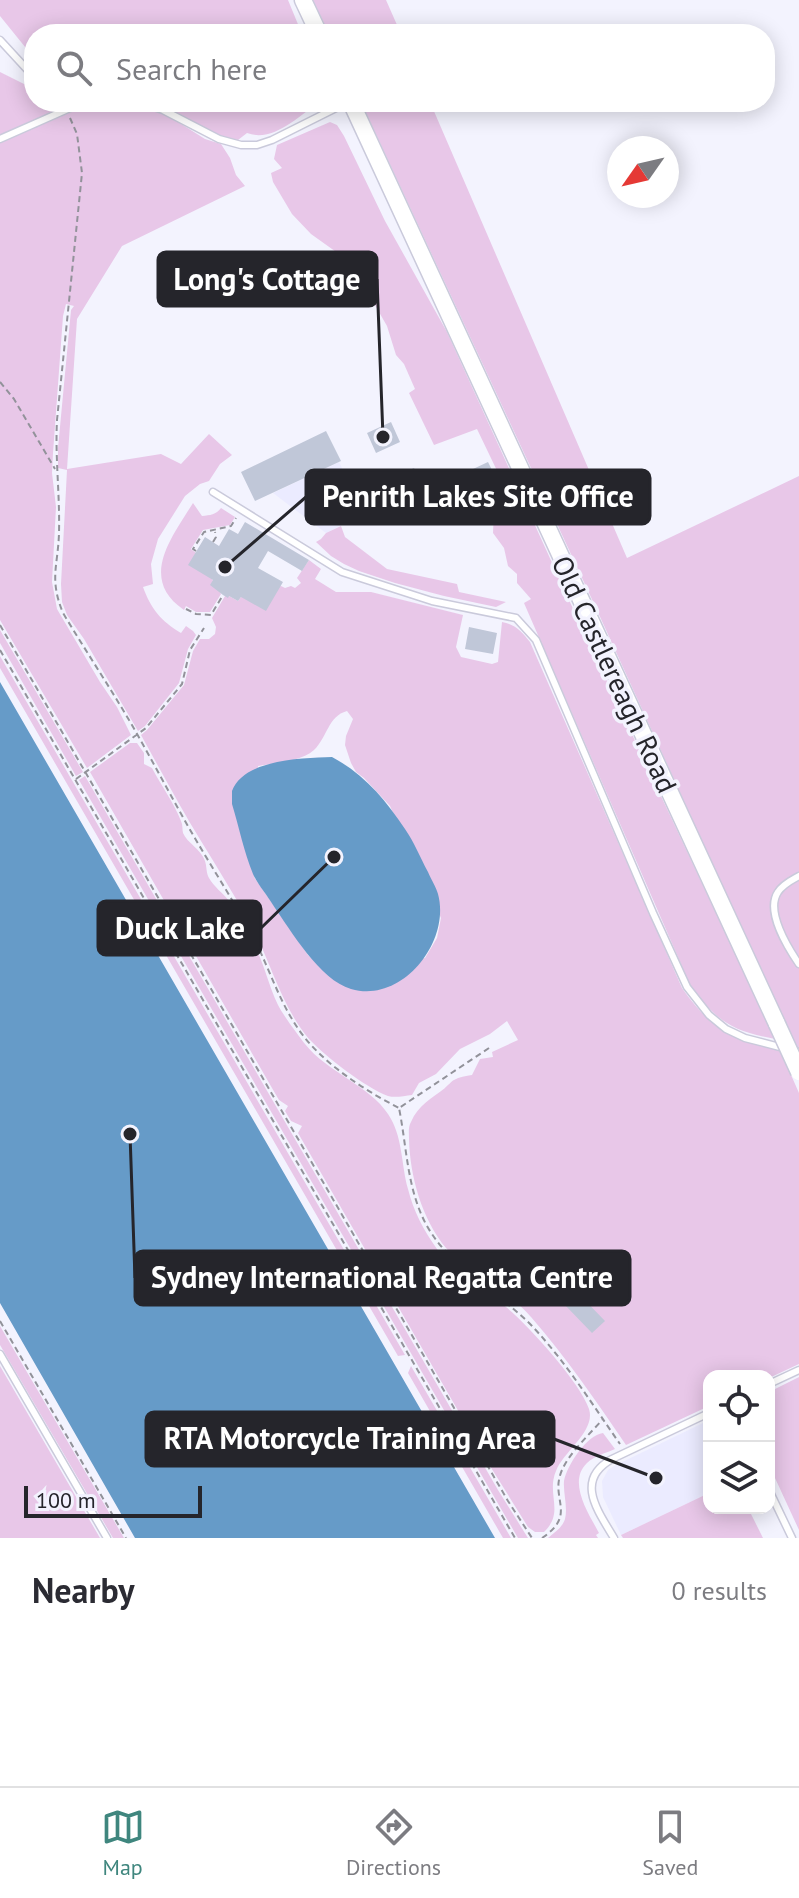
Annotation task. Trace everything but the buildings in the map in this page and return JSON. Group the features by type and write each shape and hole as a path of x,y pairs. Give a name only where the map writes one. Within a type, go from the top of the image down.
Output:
{"street":[{"path":"303,0 314,24"},
{"name":"Old Castlereagh Road","path":"354,112 799,1072"}],"lane":[{"path":"0,40 24,66"},
{"path":"0,139 62,112"},
{"path":"167,112 219,139 241,145 257,145 329,112"},
{"path":"213,492 342,572 432,601 520,621 536,640 687,987 709,1015 726,1029 745,1038 799,1052"},
{"path":"799,876 784,885 774,900 778,925 799,964"},
{"path":"0,1354 107,1538"},
{"path":"775,1381 799,1370"},
{"path":"614,1538 595,1503 591,1486 598,1468 703,1416"},
{"path":"775,1503 792,1538"}],"path":[{"path":"68,112 77,134 82,173 57,420 59,535 54,572 63,613 253,935 284,1005 302,1034 341,1071 399,1108 414,1196 436,1240 455,1263 507,1302 534,1327 568,1369 626,1452"},
{"path":"0,382 14,399 57,472"},
{"path":"196,551 193,549 204,532 231,526 236,518"},
{"path":"213,542 215,530"},
{"path":"186,609 196,614 211,615 223,595"},
{"path":"0,625 532,1538"},
{"path":"75,780 146,728 182,684 190,650 204,628"},
{"path":"0,650 515,1538"},
{"path":"399,1108 489,1048"},
{"path":"0,1321 126,1538"},
{"path":"542,1538 560,1520 562,1511 558,1484 563,1468 603,1419"}],"shaded area":[{"path":"0,0 288,0 298,24 24,24 24,46 0,16"},
{"path":"313,0 386,0 397,24 324,24"},
{"path":"0,72 24,84 24,112 52,112 0,135"},
{"path":"71,112 158,112 205,139 221,144 245,186 122,246 77,319 67,469 161,454 181,464 209,434 232,455 220,464 209,481 185,496 158,539 151,564 153,584 143,587 162,619 181,633 186,626 196,635 188,649 179,683 138,731 62,602 67,470 58,468 58,448 71,310 74,306 66,304 53,453 56,507 52,582 57,609 131,735 87,768 0,620 0,142"},
{"path":"174,112 306,112 276,131 257,135 247,133 238,140 223,137"},
{"path":"366,112 434,112 627,558 799,476 799,1054"},
{"path":"330,122 337,125 344,136 385,221 447,332 775,1039 727,1023 709,1009 691,987 524,603 531,599 517,583 517,574 508,566 504,548 493,533 494,511 504,503 512,502 477,429 434,445 409,393 415,389 404,364 396,355 387,326 356,272 346,259 311,234 292,214 273,182 271,173 282,168 274,159 277,145"},
{"path":"339,462 364,514 326,533 273,493"},
{"path":"193,503 202,516 221,508 235,517 230,525 203,530 191,549 221,594 210,612 196,612 186,606 184,610 170,598 163,585 163,558"},
{"path":"341,526 345,537 387,569 457,584 459,592 506,602 496,607 444,596 359,571 331,556 316,542"},
{"path":"309,560 321,569 315,579 336,592 371,592 463,615 456,647 461,657 492,664 498,662 502,622 518,629 530,642 682,988 702,1013 724,1031 780,1050 799,1093 799,1364 775,1375 775,1370 703,1370 703,1409 626,1445 569,1363 531,1317 446,1248 430,1224 415,1183 409,1132 414,1116 453,1080 472,1075 480,1059 493,1057 492,1052 518,1040 507,1021 490,1034 460,1049 436,1074 419,1083 412,1095 397,1097 379,1092 346,1071 316,1046 299,1026 251,925 141,735 184,685 193,651 200,639 209,639 215,634 212,618 225,596 238,601 241,597 281,586 295,588 301,583 297,578","holes":["347,711 353,719 345,745 351,763 390,806 441,918 437,938 425,958 330,976 308,955 254,877 258,766 308,754 318,745 332,722"]},
{"path":"0,630 83,772 76,776 0,643"},
{"path":"0,656 405,1355 398,1356 0,668"},
{"path":"130,743 137,743 144,753 144,764 152,768 171,801 182,822 185,837 203,857 209,878 236,913 259,956 280,1009 314,1054 371,1095 388,1114 399,1141 413,1205 432,1242 452,1266 527,1327 565,1370 584,1398 589,1409 588,1425 556,1471 553,1479 553,1517 544,1532 535,1532 528,1527 490,1466 298,1133 302,1126 291,1121 285,1111 288,1106 279,1100 90,772"},
{"path":"85,776 528,1538 518,1538 79,780"},
{"path":"0,1326 124,1538 113,1538 0,1345"},
{"path":"0,1366 100,1538 0,1538"},
{"path":"411,1366 511,1538 503,1538 408,1373"},
{"path":"799,1377 799,1530 775,1478 775,1389"},
{"path":"703,1423 703,1496 621,1535 603,1497 602,1481 614,1466"},
{"path":"603,1433 615,1449 587,1463 579,1479 582,1498 599,1533 596,1535 598,1538 548,1538 565,1519 564,1481 569,1467 584,1445"},
{"path":"703,1496 703,1514 751,1514 763,1538 623,1538 621,1535"}],"water":[{"path":"0,682 495,1538 135,1538 0,1303"},
{"path":"332,757 364,779 390,807 411,839 438,894 440,912 430,949 404,978 388,987 370,991 339,984 317,965 297,941 253,874 232,804 232,791 239,780 261,766"}],"place":[{"name":"Long's Cottage","path":"383,437"},
{"name":"Penrith Lakes Site Office","path":"225,567"},
{"name":"Duck Lake","path":"334,857"},
{"name":"Sydney International Regatta Centre","path":"130,1134"},
{"name":"RTA Motorcycle Training Area","path":"656,1478"}]}
